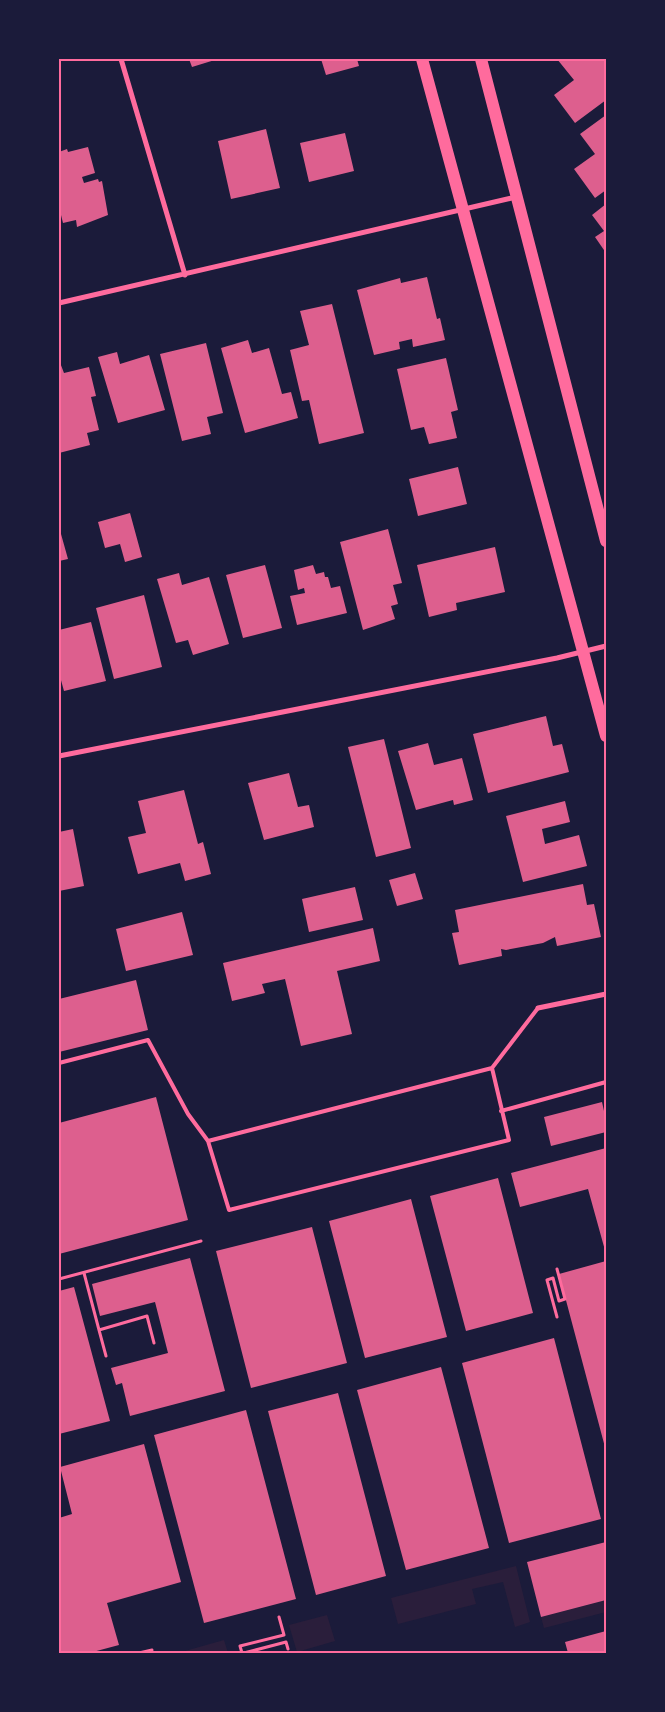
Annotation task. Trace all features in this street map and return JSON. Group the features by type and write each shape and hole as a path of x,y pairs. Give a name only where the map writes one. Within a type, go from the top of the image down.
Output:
{"main road":[{"path":"422,59 606,736"},
{"path":"481,59 606,541"}],"street":[{"path":"121,59 185,275"},
{"path":"59,302 185,275 517,197"},
{"path":"59,756 547,660 606,646"},
{"path":"538,1008 606,994"}],"lane":[{"path":"208,1141 492,1068 538,1008"},
{"path":"59,1063 148,1040 188,1114 208,1141 229,1210 509,1140 492,1068"},
{"path":"501,1111 606,1082"}],"path":[{"path":"59,1279 202,1241"},
{"path":"557,1269 565,1299 559,1301 553,1278 547,1280 557,1317"},
{"path":"84,1272 106,1356"},
{"path":"99,1330 148,1316 154,1344"},
{"path":"279,1616 284,1635 240,1646 243,1653 286,1642 288,1649"},
{"path":"139,1653 152,1650"}],"shaded area":[{"path":"516,1566 530,1622 515,1627 503,1582 472,1589 476,1604 398,1624 391,1598"},
{"path":"606,1600 606,1612 544,1628 541,1617"},
{"path":"327,1615 335,1641 297,1652 289,1625"},
{"path":"224,1640 228,1653 178,1653"}],"building":[{"path":"189,59 218,59 192,67"},
{"path":"321,59 357,59 359,66 326,75"},
{"path":"557,59 606,59 606,100 575,123 554,95 574,80"},
{"path":"606,115 606,190 595,198 574,169 595,154 580,134"},
{"path":"266,129 280,188 231,199 218,141"},
{"path":"345,133 354,171 309,182 300,143"},
{"path":"88,147 95,173 82,177 84,183 98,179 99,182 102,181 108,215 77,227 76,220 63,223 59,207 59,152 67,149 68,152"},
{"path":"606,204 606,253 595,237 604,231 592,215"},
{"path":"427,277 437,319 440,318 445,340 413,347 412,339 399,342 400,349 374,355 357,290 400,278 401,283"},
{"path":"332,304 364,433 319,444 309,400 302,401 290,350 309,345 300,311"},
{"path":"248,340 252,353 269,348 282,394 291,392 298,418 245,433 221,348"},
{"path":"206,343 223,413 207,417 211,434 182,441 160,354"},
{"path":"117,352 120,364 149,355 165,410 118,423 98,357"},
{"path":"446,358 458,410 451,412 457,438 429,444 424,427 411,430 397,369"},
{"path":"59,360 64,373 89,367 96,396 91,397 99,430 87,433 90,445 59,453"},
{"path":"458,467 467,504 418,516 409,479"},
{"path":"130,513 142,557 125,562 120,544 105,548 98,522"},
{"path":"388,529 402,583 393,585 398,604 391,606 395,619 363,630 340,542"},
{"path":"61,534 68,559 59,561 59,535"},
{"path":"495,547 505,592 456,603 457,610 429,617 417,565"},
{"path":"265,565 282,628 243,638 226,575"},
{"path":"313,565 316,574 324,572 325,577 328,577 331,588 340,586 347,613 297,625 290,596 305,593 304,588 298,590 294,570"},
{"path":"179,573 182,585 209,577 229,644 193,655 188,640 176,643 157,579"},
{"path":"144,595 162,667 114,679 96,608"},
{"path":"91,622 106,681 64,691 59,673 59,630"},
{"path":"546,716 553,746 562,744 569,772 488,793 473,734"},
{"path":"384,739 411,848 376,857 348,747"},
{"path":"428,743 434,765 462,758 473,800 454,805 453,800 416,810 398,751"},
{"path":"289,773 298,807 309,805 314,827 264,840 248,783"},
{"path":"184,790 198,844 203,842 211,874 185,881 180,863 138,874 128,837 146,833 138,801"},
{"path":"565,801 570,822 542,829 545,844 579,835 587,866 523,882 506,816"},
{"path":"73,829 84,886 59,891 59,832"},
{"path":"415,873 423,899 397,906 389,880"},
{"path":"583,884 587,905 594,904 601,937 557,946 555,937 543,943 506,950 501,949 502,956 459,965 452,933 459,932 455,910"},
{"path":"355,887 363,920 309,932 302,899"},
{"path":"182,912 193,955 126,971 116,929"},
{"path":"373,928 380,961 337,971 352,1034 301,1046 285,979 262,984 265,993 232,1001 223,963"},
{"path":"136,980 148,1030 59,1052 59,999"},
{"path":"156,1097 188,1220 59,1254 59,1123"},
{"path":"602,1102 606,1120 606,1132 551,1146 544,1117"},
{"path":"606,1148 606,1254 588,1189 520,1207 511,1173"},
{"path":"498,1178 533,1313 466,1331 430,1196"},
{"path":"411,1199 447,1337 365,1358 329,1221"},
{"path":"312,1227 347,1363 251,1388 216,1251"},
{"path":"190,1258 225,1391 130,1416 122,1383 116,1385 111,1368 168,1353 155,1302 100,1316 92,1284"},
{"path":"606,1261 606,1451 559,1274"},
{"path":"74,1287 110,1421 59,1434 59,1291"},
{"path":"554,1338 601,1519 509,1543 462,1363"},
{"path":"441,1367 489,1548 406,1570 357,1390"},
{"path":"338,1393 386,1576 316,1595 268,1411"},
{"path":"246,1410 296,1599 204,1623 154,1435"},
{"path":"144,1444 181,1582 107,1603 119,1645 89,1653 59,1653 59,1518 72,1514 60,1467"},
{"path":"606,1542 606,1600 541,1617 527,1562"},
{"path":"606,1631 606,1653 568,1653 565,1642"}]}
